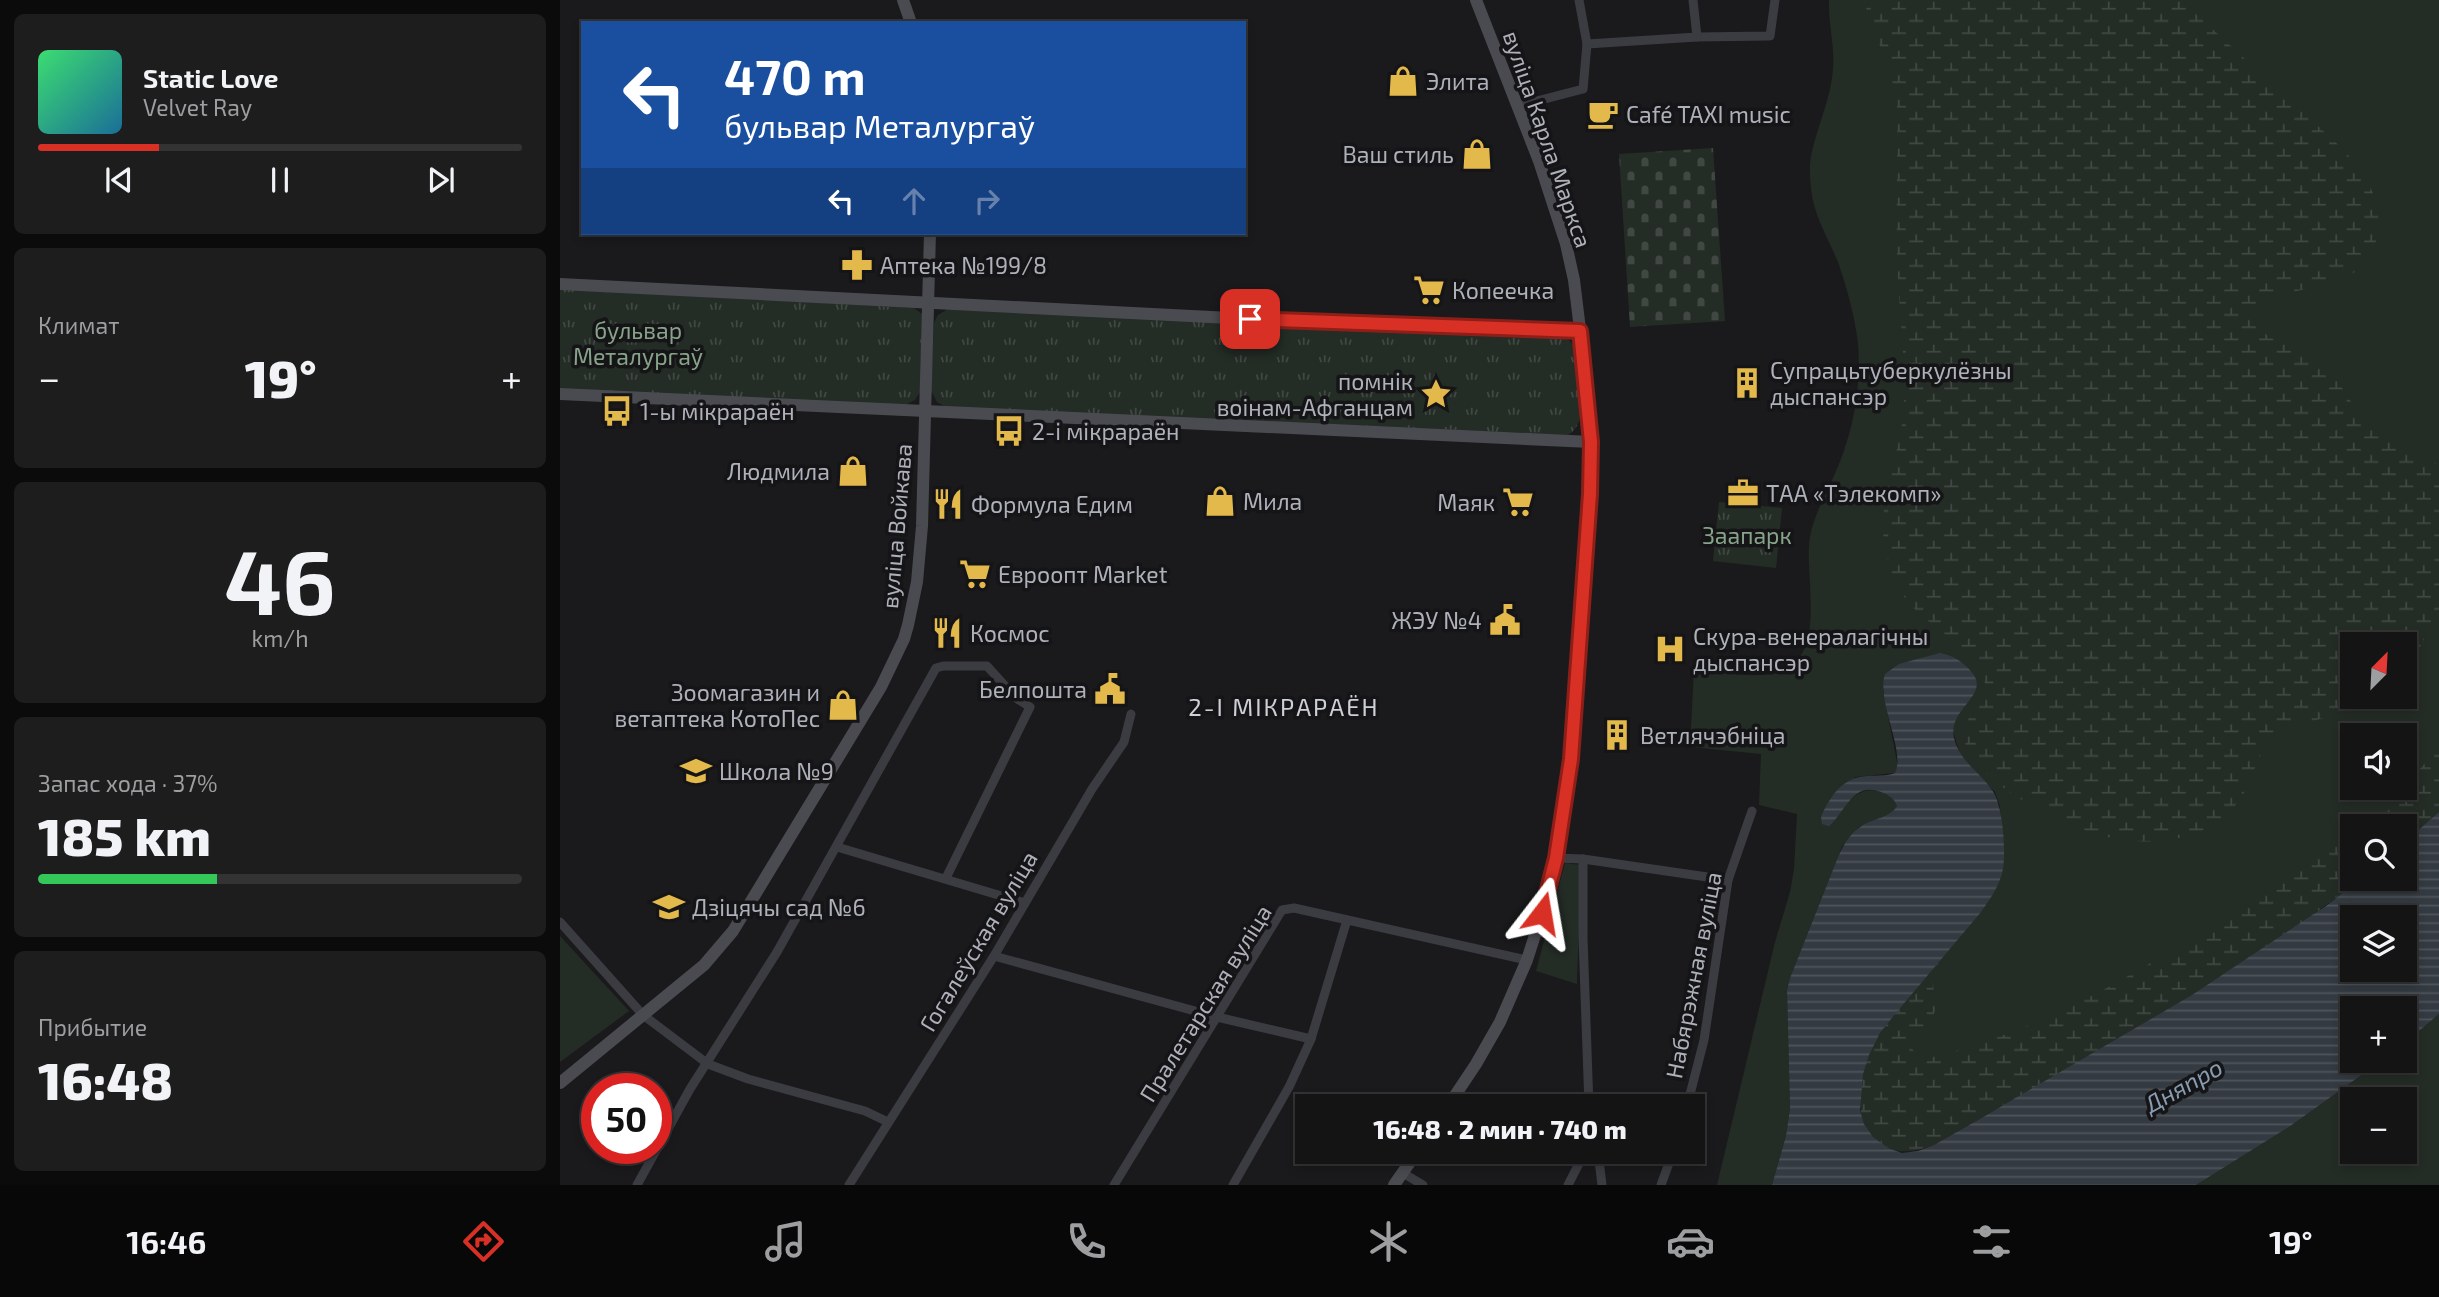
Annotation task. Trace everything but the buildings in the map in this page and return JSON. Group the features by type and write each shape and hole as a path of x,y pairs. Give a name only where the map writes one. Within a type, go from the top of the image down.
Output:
{"main road":[{"path":"903,0 910,21"},
{"name":"вуліца Карла Маркса","path":"1456,1094 1500,1023 1527,960 1556,858 1571,759 1590,494 1591,442 1580,331 1566,244 1518,106 1476,0"},
{"name":"вуліца Войкава","path":"560,1090 564,1081 704,965 733,931 891,669 904,639 917,582 922,526 930,235"},
{"path":"560,284 1250,319 1580,331"},
{"path":"560,394 1591,442"},
{"path":"1394,1185 1409,1164"}],"street":[{"path":"1518,106 1583,89 1587,44 1579,0"},
{"path":"1693,0 1698,37"},
{"path":"1587,44 1698,37 1770,36 1775,0"},
{"path":"637,1185 690,1089 777,953 936,668 987,666 1016,698 1030,706 946,878"},
{"name":"Гогалеўская вуліца","path":"849,1185 994,956 1092,789 1124,741 1131,714"},
{"name":"Набярэжная вуліца","path":"1690,1094 1704,1040 1728,880 1752,811"},
{"path":"837,847 1025,903"},
{"path":"1556,858 1583,859 1728,880"},
{"path":"1583,859 1589,1094"},
{"name":"Пралетарская вуліца","path":"1114,1185 1282,910 1294,908 1527,960"},
{"path":"1233,1185 1289,1087 1311,1039 1347,920"},
{"path":"560,922 643,1015 708,1064 748,1079 865,1111 888,1122"},
{"path":"994,956 1217,1017 1311,1039"},
{"path":"1569,1185 1579,1164"},
{"path":"1599,1164 1602,1185"},
{"path":"1661,1185 1669,1164"},
{"path":"1403,1173 1423,1185"}],"green space":[{"path":"1829,0 2439,0 2439,812 2417,831 2417,814 2340,814 2341,891 1934,1145 1869,1055 2003,870 2000,806 1995,792 1970,768 1960,754 1952,728 1956,716 1972,697 1885,674 1883,691 1898,767 1895,773 1855,777 1835,821 1849,801 1869,790 1888,795 1897,806 1894,812 1859,827 1842,847 1790,978 1787,990 1790,1108 1786,1136 1772,1185 1717,1185 1775,942 1790,892 1797,814 1759,805 1761,754 1690,747 1694,669 1744,675 1782,671 1802,654 1807,640 1811,605 1810,537 1850,430 1857,396 1859,361 1855,323 1847,292 1812,198 1810,176 1811,156 1830,91 1833,52"},
{"path":"1864,0 2186,0 2196,14 2345,151 2367,181 2377,203 2377,238 2366,260 2352,274 2335,283 2281,295 2266,303 2254,317 2264,333 2310,354 2325,364 2358,411 2385,436 2416,455 2439,464 2439,609 2417,653 2417,632 2340,632 2340,709 2347,709 2276,734 2264,748 2240,800 2232,810 2212,825 2188,836 2156,841 2111,838 2086,831 2043,812 1999,784 1981,768 1969,752 1964,735 1967,721 1981,704 1986,691 1980,670 1962,649 1908,602 1894,579 1886,553 1883,516 1904,407 1897,266 1897,103 1891,77"},
{"path":"1713,148 1725,321 1630,327 1619,154"},
{"name":"бульвар Металургаў","path":"560,289 914,308 922,314 920,392 915,400 905,405 560,389"},
{"path":"948,309 1563,337 1576,349 1582,408 1575,429 1568,435 946,407 937,402 931,390 934,323 938,315"},
{"name":"Заапарк","path":"1719,502 1782,508 1776,568 1713,561"},
{"path":"2439,749 2439,812 2435,816 2417,832 2417,814 2369,814 2386,800 2417,800 2417,772"},
{"path":"2340,835 2340,891 2344,891 2259,953 2152,1020 1934,1145 1910,1151 1888,1148 1874,1138 1864,1124 1860,1098 1867,1058 1887,1023 1940,960 1933,977 1935,1011 1914,1036 1911,1045 1922,1057 1943,1055 2015,1031 2067,1008 2166,954"},
{"path":"1565,863 1581,865 1577,984 1536,971"},
{"path":"560,936 629,1011 560,1062"},
{"path":"2439,1014 2439,1185 2196,1185 2289,1127 2340,1090 2340,1164 2417,1164 2417,1087 2345,1087 2364,1073 2417,1073 2417,1033"}],"water":[{"name":"Дняпро","path":"1940,653 1959,660 1975,677 1977,686 1957,717 1954,738 1961,754 1996,797 2003,828 2004,851 2002,875 1988,902 1880,1033 1869,1055 1863,1074 1860,1110 1864,1124 1873,1137 1888,1148 1902,1153 1934,1145 2192,995 2345,891 2417,891 2417,831 2439,812 2439,1014 2417,1033 2417,996 2340,996 2340,1073 2364,1073 2345,1087 2340,1087 2340,1090 2289,1127 2196,1185 1772,1185 1786,1136 1790,1108 1787,990 1790,978 1845,843 1858,828 1886,815 1897,806 1893,799 1884,793 1863,791 1850,800 1829,826 1822,824 1821,817 1829,802 1844,784 1859,777 1895,773 1897,752 1884,698 1885,674 1899,664"}],"place":[{"name":"Элита","path":"1403,81"},
{"name":"Café TAXI music","path":"1603,114"},
{"name":"Ваш стиль","path":"1477,154"},
{"name":"Аптека №199/8","path":"857,265"},
{"name":"Копеечка","path":"1429,290"},
{"name":"Супрацьтуберкулёзны дыспансэр","path":"1747,383"},
{"name":"помнік воінам-Афганцам","path":"1436,394"},
{"name":"1-ы мікрараён","path":"617,411"},
{"name":"2-і мікрараён","path":"1009,431"},
{"name":"Людмила","path":"853,471"},
{"name":"ТАА «Тэлекомп»","path":"1743,493"},
{"name":"Мила","path":"1220,501"},
{"name":"Маяк","path":"1518,502"},
{"name":"Формула Едим","path":"948,504"},
{"name":"Евроопт Market","path":"975,574"},
{"name":"ЖЭУ №4","path":"1505,620"},
{"name":"Космос","path":"947,633"},
{"name":"Скура-венералагічны дыспансэр","path":"1670,649"},
{"name":"Белпошта","path":"1110,689"},
{"name":"Зоомагазин и ветаптека КотоПес","path":"843,705"},
{"name":"Ветлячэбніца","path":"1617,735"},
{"name":"Школа №9","path":"696,771"},
{"name":"Дзіцячы сад №6","path":"669,907"}],"district":[{"name":"2-І МІКРАРАЁН","path":"1284,706"}],"route":[{"path":"1250,319 1580,331 1591,442 1590,494 1571,759 1556,858 1542,913"}]}
